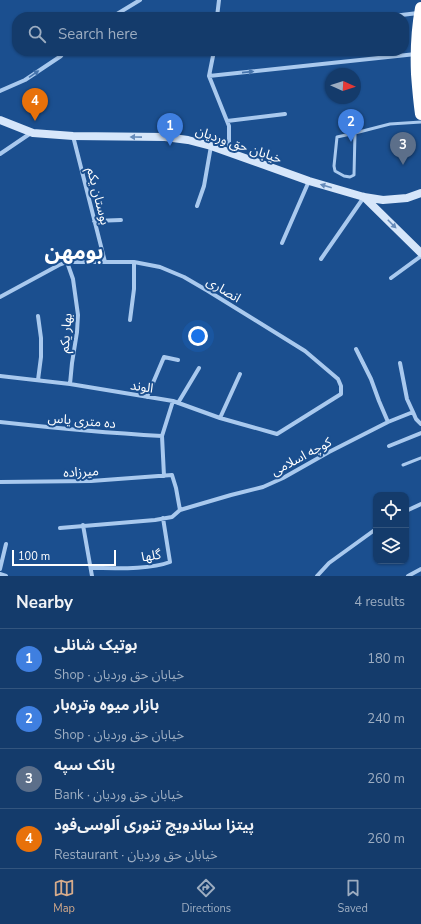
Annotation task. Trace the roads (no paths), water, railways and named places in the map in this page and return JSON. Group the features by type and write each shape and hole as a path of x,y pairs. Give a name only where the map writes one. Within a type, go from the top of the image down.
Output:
{"highway":[{"path":"420,11 417,27 417,54 418,100 421,114"}],"main road":[{"name":"خیابان حق وردیان","path":"0,120 33,133 73,136 165,137 188,140 210,146 309,181 364,197 383,200 407,198 421,193"},
{"path":"364,197 421,254"}],"street":[{"path":"121,12 140,0"},
{"path":"218,12 219,0"},
{"path":"409,13 420,11"},
{"path":"409,55 417,54"},
{"path":"0,91 25,80 61,56"},
{"path":"213,56 209,76 227,121 229,153"},
{"path":"209,76 398,56"},
{"path":"227,121 285,114"},
{"path":"0,154 33,133"},
{"name":"بوستان یکم","path":"73,136 105,262"},
{"path":"197,206 204,186 210,146"},
{"path":"282,243 309,181"},
{"path":"321,259 364,197"},
{"path":"94,221 121,220"},
{"path":"391,278 421,254"},
{"name":"انصاری","path":"0,297 67,262 134,262 160,267 184,277 305,351 338,379 341,386 340,394 277,434"},
{"name":"بهار یکم","path":"67,262 73,279 78,315 70,384"},
{"path":"130,320 134,289 134,262"},
{"path":"38,316 41,358 38,380"},
{"path":"356,349 371,379 388,422"},
{"path":"146,396 164,357 178,360"},
{"path":"400,363 407,399 412,412 421,424"},
{"path":"178,403 200,368"},
{"path":"220,418 240,374"},
{"name":"الوند","path":"0,376 70,384 173,401 220,418 277,434"},
{"path":"173,401 162,436 164,476 172,475 180,510"},
{"name":"کوچه اسلامی","path":"163,518 172,517 180,510 231,494 264,487 388,422 412,412"},
{"name":"ده متری یاس","path":"0,422 65,429 162,436"},
{"path":"389,446 421,433"},
{"name":"میرزاده","path":"0,482 91,481 164,476"},
{"path":"409,510 421,504"},
{"path":"60,528 163,518"},
{"name":"گلها","path":"91,568 136,567 161,565 170,562 163,518"},
{"path":"83,525 92,576"},
{"path":"317,576 329,563 373,531"},
{"path":"0,569 6,544"},
{"path":"408,576 421,569"},
{"path":"0,574 6,576"}],"lane":[{"path":"355,133 354,174 350,177 344,176 336,171 334,166 337,137 390,124 421,122"},
{"path":"403,465 421,458"}],"place":[{"name":"پیتزا ساندویچ تنوری اَلوسی‌‌فود","path":"35,121"},
{"name":"بازار میوه وتره‌بار","path":"351,142"},
{"name":"بوتیک شانلی","path":"170,146"},
{"name":"بانک سپه","path":"403,165"}],"district":[{"name":"بومهن","path":"74,252"}]}
